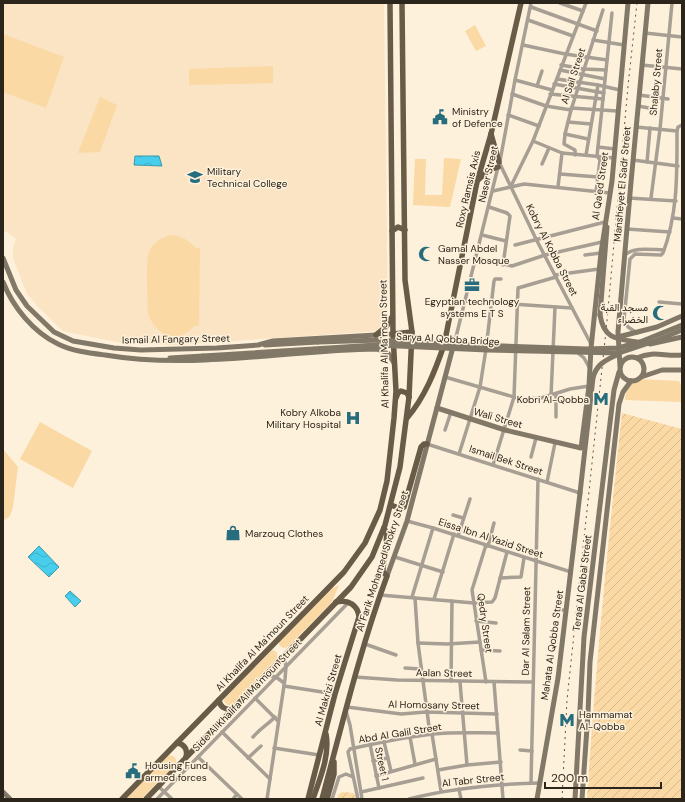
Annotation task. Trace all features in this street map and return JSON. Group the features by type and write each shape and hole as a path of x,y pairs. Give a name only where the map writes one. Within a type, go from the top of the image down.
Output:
{"main road":[{"name":"Roxy Ramsis Axis","path":"406,419 415,408 427,387 435,371 444,345 477,182 491,134 522,3"},
{"name":"Al Qa'ed Street","path":"590,372 591,347 602,242 614,158 617,111 628,3"},
{"name":"Mansheyet El Sadr Street","path":"619,369 618,337 624,257 648,3"},
{"name":"Al Khalifa Al Ma'moun Street","path":"122,799 344,572 365,543 378,516 384,492 396,398 393,334 390,4"},
{"path":"146,799 354,584 368,565 379,543 384,528 400,467 409,397 412,332 405,280 401,4"},
{"path":"477,182 489,170 499,165 491,134"},
{"path":"392,204 398,207 404,204"},
{"path":"605,221 608,224 600,315 603,328 612,338 640,342"},
{"path":"392,231 398,227 405,230"},
{"name":"Ismail Al Fangary Street","path":"3,258 16,290 26,306 54,332 68,340 114,348 141,350 216,348 258,345 273,341 393,334"},
{"name":"Ismail Al Fangary Street","path":"3,282 10,298 22,315 41,333 57,344 74,350 113,357 187,361 377,349 384,351 390,356 394,363"},
{"path":"618,337 638,333 663,325 682,316"},
{"path":"376,335 386,327 393,317"},
{"name":"Sarya Al Qobba Bridge","path":"258,345 380,340 418,343 618,348 640,342 681,326"},
{"name":"Sarya Al Qobba Bridge","path":"161,359 376,345 619,353 647,344 681,326"},
{"path":"393,334 412,332"},
{"path":"628,335 626,342 629,357"},
{"path":"366,336 370,342 368,349"},
{"path":"647,344 682,337"},
{"path":"292,344 290,349 292,355"},
{"name":"Al Farik Mohamed Shokry Street","path":"333,757 380,595 407,521 453,347"},
{"name":"Mahata Al Qobba Street","path":"537,799 558,678 593,378 596,369 602,362 619,353"},
{"path":"637,358 647,354 656,353 682,355"},
{"path":"641,377 644,372 642,361 637,358 629,357 624,359 619,369 624,379 632,381 662,370 682,370"},
{"name":"Teraa Al Gabal Street","path":"576,799 588,706 590,662 600,577 615,385 619,369"},
{"path":"589,386 590,372"},
{"name":"Teraa Al Gabal Street","path":"582,799 580,775 584,637 612,438 620,398 632,381"},
{"name":"Wali Street","path":"437,408 505,430 581,448 589,386"},
{"path":"396,398 398,393 401,391 407,393 409,397"},
{"path":"391,505 401,509 404,507 421,447 424,444 427,444"},
{"path":"384,528 388,534 382,568 387,576"},
{"path":"592,576 600,577"},
{"path":"336,602 349,602"},
{"name":"Al Makrizi Street","path":"308,799 335,694 358,620 359,614 356,608 349,602"},
{"path":"219,700 223,708 227,710 232,709"},
{"path":"581,706 588,706"},
{"path":"314,799 327,748 325,732"},
{"path":"177,743 182,744 185,748 187,752 186,757"},
{"path":"322,799 333,757"},
{"path":"327,799 334,774 333,757"},
{"path":"3,792 10,799"}],"street":[{"path":"560,3 583,11"},
{"path":"511,186 533,141 565,54 586,3"},
{"name":"Shalaby Street","path":"651,198 660,129 672,3"},
{"path":"531,5 597,31"},
{"name":"Naser Street","path":"453,347 499,165 531,5"},
{"name":"Al Sail Street","path":"575,154 575,150 566,146 564,143 565,134 571,109 603,10"},
{"path":"596,192 600,160 597,156 612,13"},
{"path":"528,20 573,36"},
{"path":"645,33 682,37"},
{"path":"593,40 624,45"},
{"path":"523,45 587,58 607,60"},
{"path":"561,65 584,69 606,70"},
{"path":"642,65 682,69"},
{"path":"560,70 605,79"},
{"path":"538,86 542,71"},
{"path":"556,79 604,86 620,90"},
{"path":"515,80 538,86 551,92 603,99"},
{"path":"554,84 604,93"},
{"path":"586,155 598,85"},
{"path":"512,94 546,106 571,109 617,111"},
{"path":"639,95 668,99"},
{"path":"638,106 650,108"},
{"path":"508,115 539,126"},
{"path":"568,122 591,124"},
{"path":"638,333 628,327 624,319 630,260 635,254 663,254 674,218 678,166 680,161 677,148 677,131 678,127 682,126"},
{"path":"636,127 677,131"},
{"path":"647,162 650,128"},
{"path":"565,134 599,137"},
{"path":"533,141 562,153 614,158"},
{"path":"598,147 614,148"},
{"path":"542,164 549,148"},
{"path":"677,148 682,148"},
{"path":"558,187 562,153"},
{"path":"633,160 678,166"},
{"name":"Kobry Al Kobba Street","path":"499,165 511,186 591,347"},
{"path":"560,174 598,177"},
{"path":"493,191 524,184 610,193"},
{"path":"677,184 682,184"},
{"path":"629,198 651,198 676,201"},
{"path":"489,207 509,215 503,265"},
{"path":"674,218 682,219"},
{"path":"515,245 605,221"},
{"path":"627,229 670,232"},
{"path":"482,235 506,241"},
{"path":"476,258 512,266 545,255 602,242"},
{"path":"624,257 629,252 635,250 664,250"},
{"path":"585,255 601,252"},
{"path":"494,465 514,398 519,287 555,276 599,269"},
{"path":"459,454 480,387 494,281 501,279"},
{"path":"465,301 572,308"},
{"path":"659,302 682,304"},
{"path":"555,307 553,395 556,417"},
{"path":"453,347 578,353 584,352 591,347"},
{"path":"578,353 586,362 590,372"},
{"path":"445,377 514,398 532,399 553,395 570,389 589,386"},
{"path":"445,430 451,412"},
{"path":"532,457 536,438"},
{"path":"547,482 555,443"},
{"name":"Ismail Bek Street","path":"427,444 580,493"},
{"name":"Dar Al Salam Street","path":"531,783 538,479"},
{"path":"434,599 442,572 464,518 470,499"},
{"path":"453,515 464,518"},
{"name":"Eissa Ibn Al Yazid Street","path":"407,521 571,572"},
{"name":"Qedry Street","path":"486,682 472,590 494,523"},
{"path":"433,528 421,565 414,598 420,669 426,712 441,791"},
{"path":"380,595 474,603 492,602 494,600 507,552"},
{"path":"395,557 442,572"},
{"path":"500,578 521,577 524,558"},
{"path":"451,681 452,601"},
{"name":"Side Al Khalifa Al Ma'moun Street","path":"157,799 349,602"},
{"path":"555,610 566,610"},
{"path":"476,621 496,622"},
{"path":"418,643 451,644 480,642"},
{"path":"365,644 396,655"},
{"path":"481,650 500,651"},
{"path":"267,799 284,685 286,667 284,656"},
{"path":"405,668 420,669"},
{"path":"265,675 276,677 284,685 335,694"},
{"name":"Aalan Street","path":"355,677 460,682 533,682"},
{"path":"460,682 467,765"},
{"path":"494,682 503,799"},
{"path":"255,698 278,721"},
{"path":"346,709 362,799"},
{"name":"Al Homosany Street","path":"346,709 401,714 426,712 497,714"},
{"path":"253,737 275,718"},
{"path":"222,732 270,779"},
{"name":"Abd Al Galil Street","path":"353,748 431,734 498,733"},
{"path":"410,737 415,764"},
{"path":"384,742 391,771"},
{"name":"Street 1","path":"370,744 379,788"},
{"path":"248,758 261,746"},
{"path":"274,748 319,755"},
{"path":"353,748 348,752 358,799"},
{"path":"520,750 532,750"},
{"path":"198,757 242,799"},
{"path":"373,761 388,758"},
{"path":"376,776 436,759"},
{"path":"438,770 467,765 501,762"},
{"path":"332,799 339,777 346,774 354,777"},
{"path":"361,792 423,778"},
{"name":"Al Tabr Street","path":"409,799 441,791 503,784 540,783"},
{"path":"158,786 172,799"},
{"path":"459,789 460,799"},
{"path":"232,799 237,794"}],"shaded area":[{"name":"Military Technical College","path":"3,3 384,3 388,321 378,331 176,345 149,344 146,339 138,339 135,344 116,342 63,331 36,305 27,294 13,258 13,248 16,239 6,231 3,234"},
{"path":"475,25 486,46 476,51 465,31"},
{"path":"3,34 64,57 46,108 3,92"},
{"path":"273,66 273,83 189,85 189,69"},
{"path":"100,97 117,105 100,152 78,153"},
{"path":"444,158 461,159 450,207 413,205 415,159 426,159 425,195 442,195"},
{"path":"170,235 181,237 196,248 200,248 199,326 195,325 182,335 175,336 168,335 156,328 148,314 147,273 149,252 158,241"},
{"path":"637,379 679,381 682,388 682,402 625,400 627,386"},
{"path":"622,413 682,429 682,799 587,799 602,606"},
{"path":"40,422 92,451 73,488 20,459"},
{"path":"3,449 18,467 13,507 10,516 3,521"},
{"path":"339,585 332,602 288,647 283,648 279,645 279,641 331,589"},
{"path":"272,650 277,653 277,658 232,705 227,705 224,701 225,698"},
{"path":"170,755 175,758 176,764 141,799 124,799 165,757"},
{"path":"342,792 354,793 356,799 337,799 339,794"}],"water":[{"path":"135,156 159,156 162,166 134,165"},
{"path":"39,546 59,567 49,577 28,557"},
{"path":"70,591 81,601 75,607 65,596"}],"railway":[{"path":"562,799 567,700 607,321 637,3"}],"place":[{"name":"Ministry of Defence","path":"440,117"},
{"name":"Military Technical College","path":"195,177"},
{"name":"Gamal Abdel Nasser Mosque","path":"426,254"},
{"name":"Egyptian technology systems E T S","path":"472,285"},
{"name":"مسجد القبة الخضراء","path":"660,313"},
{"name":"Kobri Al-Qobba","path":"601,399"},
{"name":"Kobry Alkoba Military Hospital","path":"353,418"},
{"name":"Marzouq Clothes","path":"233,533"},
{"name":"Hammamat Al-Qobba","path":"567,720"},
{"name":"Housing Fund armed forces","path":"133,771"}]}
